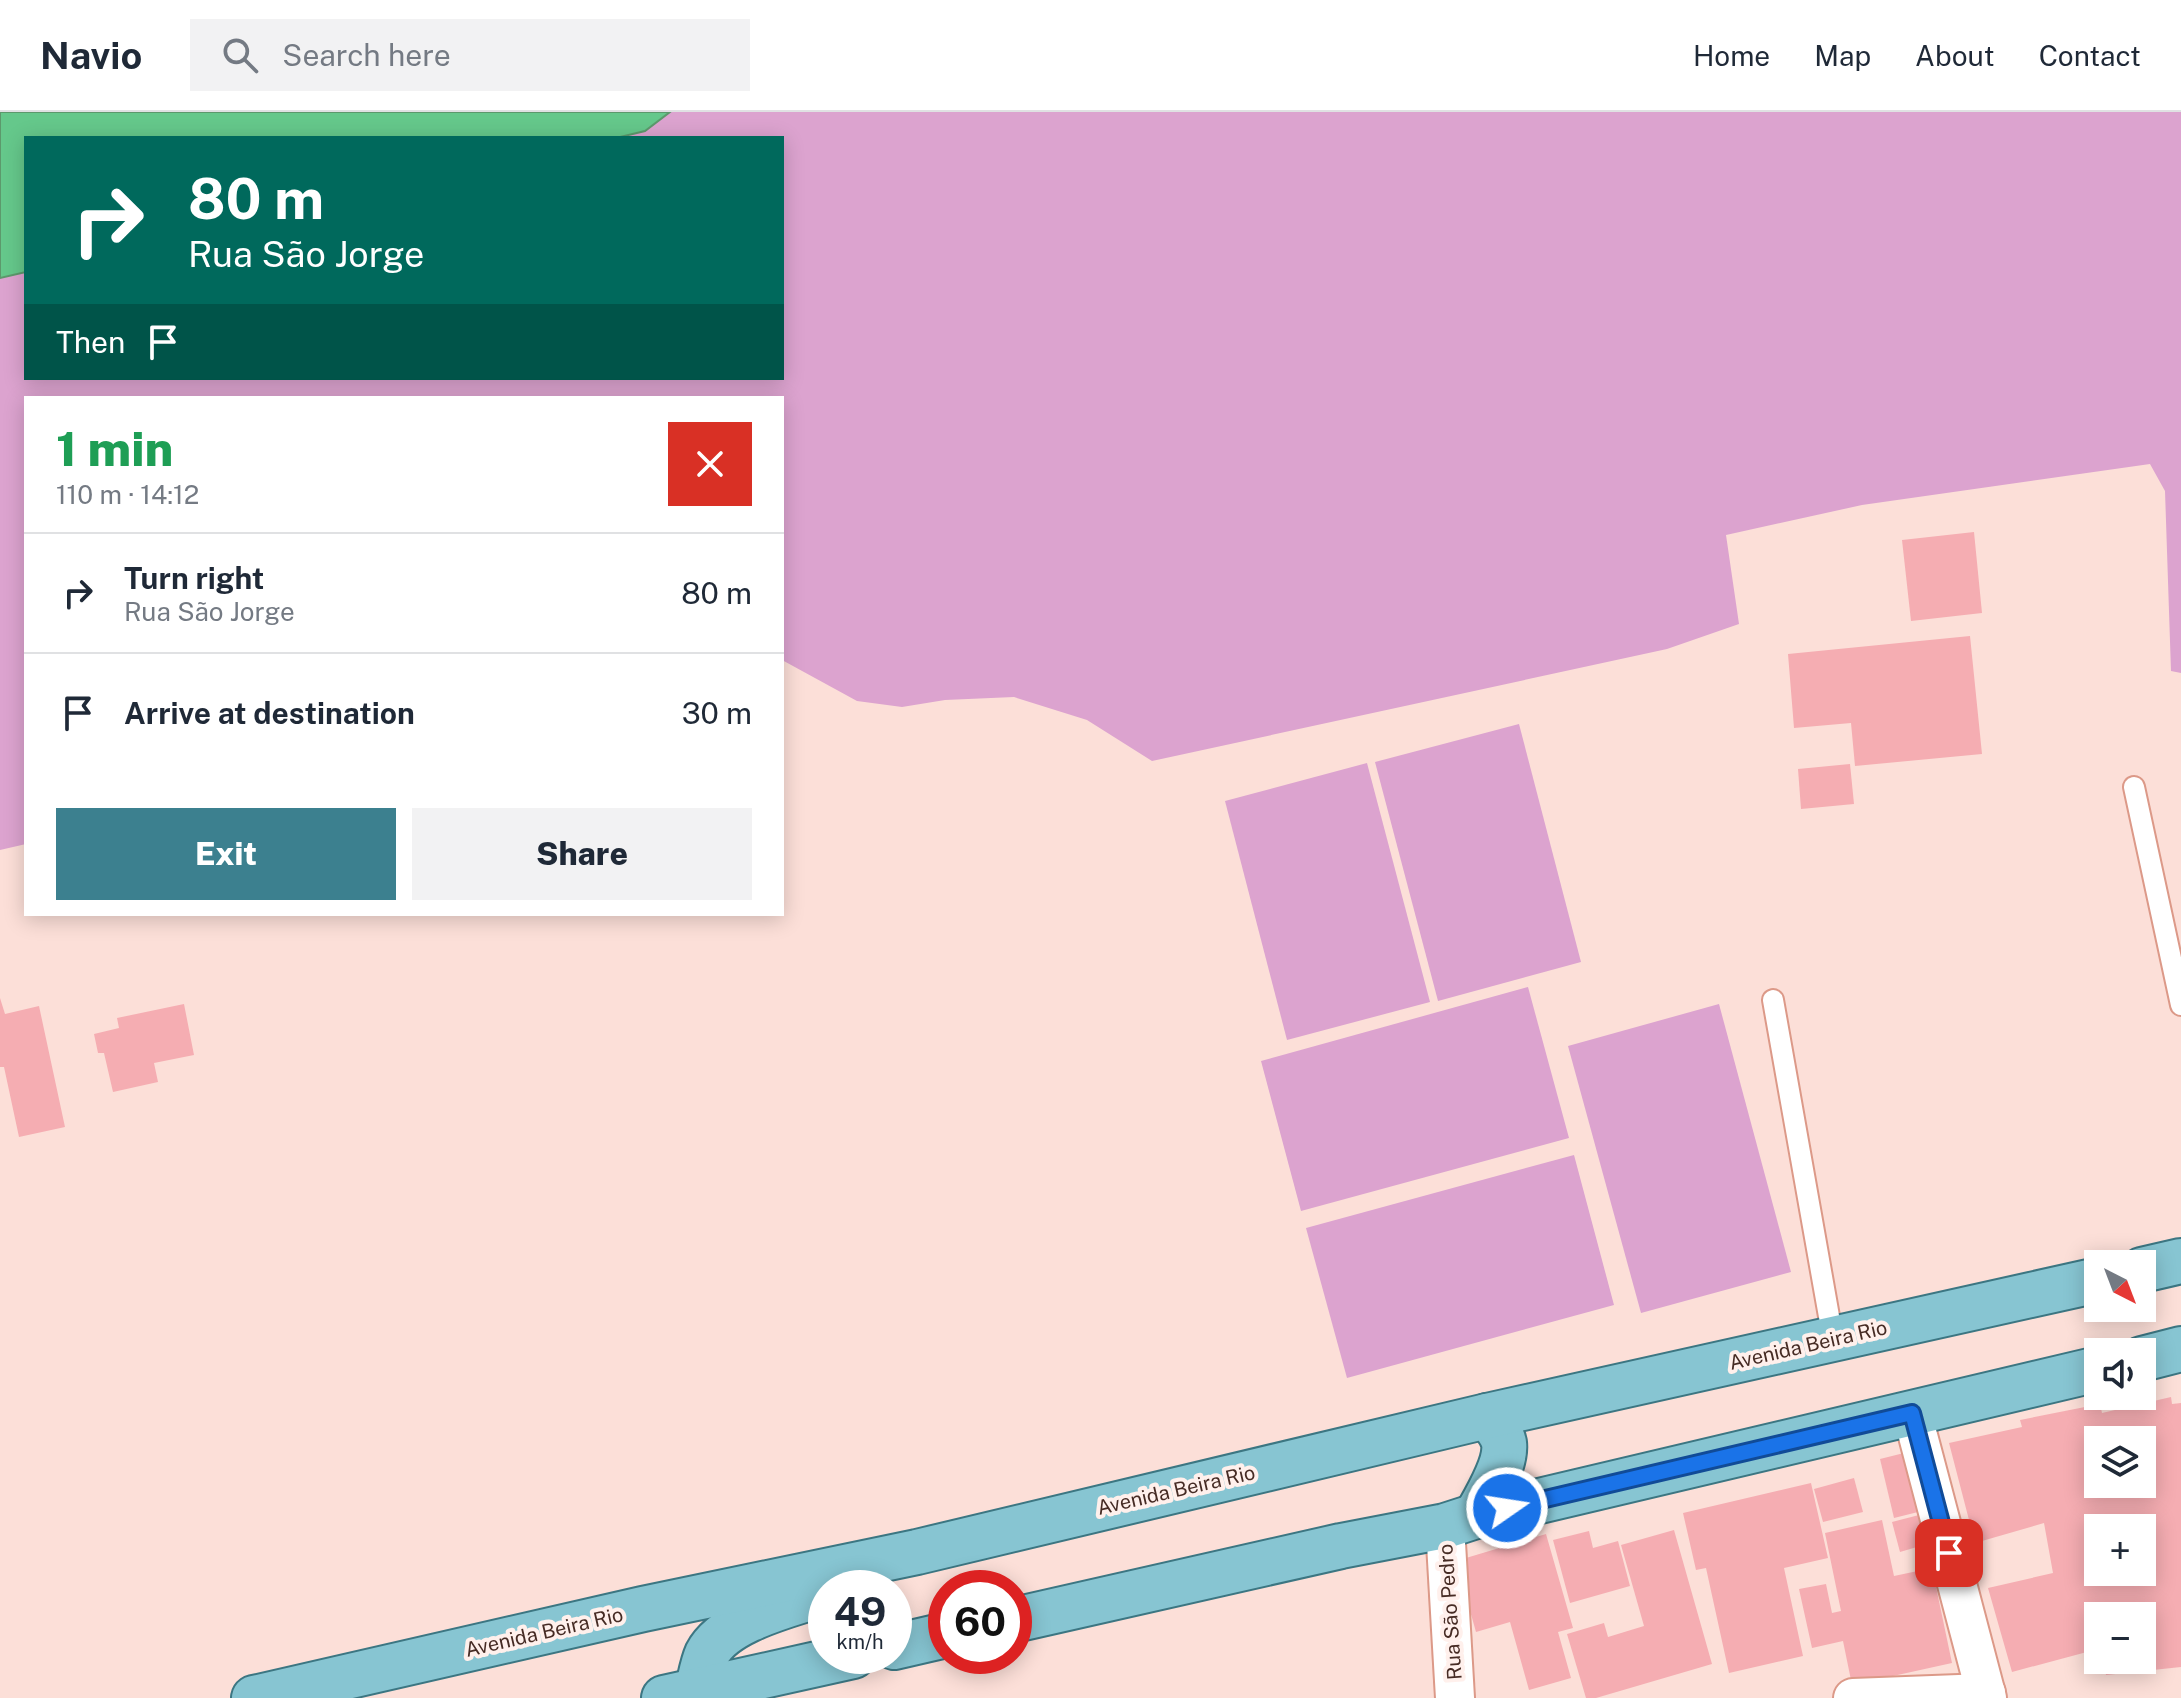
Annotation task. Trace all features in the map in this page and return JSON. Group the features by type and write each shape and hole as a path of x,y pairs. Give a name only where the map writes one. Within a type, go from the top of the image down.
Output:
{"main road":[{"path":"2156,1267 2181,1261"},
{"name":"Avenida Beira Rio","path":"254,1698 643,1609 917,1552 1487,1416 2084,1283"},
{"path":"2156,1355 2181,1349"},
{"path":"1032,1616 1460,1521 2084,1372"},
{"path":"1460,1521 1495,1480 1504,1443 1487,1416"},
{"path":"886,1570 917,1552"},
{"path":"687,1696 707,1654 731,1629 765,1612 808,1599"},
{"path":"687,1696 808,1667"}],"street":[{"path":"1853,1698 1986,1696 1912,1413"},
{"name":"Rua São Pedro","path":"1455,1698 1460,1521"}],"lane":[{"path":"2134,787 2181,1005"},
{"path":"1773,1000 1833,1339"}],"shaded area":[{"path":"0,112 670,112 645,131 624,136 24,136 24,272 0,278"},
{"path":"670,112 2181,112 2181,673 2171,671 2165,491 2150,464 1862,505 1726,535 1739,624 1667,649 1152,761 1087,720 1014,697 945,700 902,707 857,701 784,661 784,396 24,396 24,844 0,850 0,278 24,272 24,380 784,380 784,136 624,136 645,131"},
{"path":"1519,724 1581,962 1438,1001 1375,762"},
{"path":"1367,763 1430,1002 1287,1040 1225,801"},
{"path":"1528,987 1569,1138 1301,1211 1261,1061"},
{"path":"1719,1004 1791,1272 1641,1313 1568,1046"},
{"path":"1574,1155 1614,1305 1347,1378 1306,1228"}],"building":[{"path":"1974,532 1982,613 1911,621 1902,540"},
{"path":"1970,636 1982,754 1855,766 1851,723 1794,728 1788,654"},
{"path":"1850,764 1854,804 1801,809 1798,769"},
{"path":"0,998 5,1014 39,1006 65,1127 19,1137 4,1067 0,1067"},
{"path":"184,1004 194,1055 154,1063 158,1082 113,1092 104,1053 98,1053 94,1034 119,1028 117,1018"},
{"path":"2171,1397 2172,1404 2181,1403 2181,1667 2156,1670 2156,1602 2084,1602 2084,1653 2012,1672 1988,1588 2053,1573 2044,1523 1975,1543 1949,1443 2022,1427 2020,1420 2084,1407 2084,1410 2101,1410 2102,1413 2156,1410 2156,1400"},
{"path":"1904,1453 1918,1512 1894,1518 1880,1459"},
{"path":"1854,1478 1863,1512 1823,1522 1814,1489"},
{"path":"1811,1483 1828,1558 1784,1568 1803,1656 1729,1673 1706,1568 1696,1570 1683,1513"},
{"path":"1919,1515 1927,1544 1900,1552 1892,1522"},
{"path":"1882,1520 1894,1576 1932,1568 1952,1663 1852,1685 1843,1641 1812,1648 1799,1589 1826,1584 1832,1613 1841,1611 1825,1533"},
{"path":"1674,1530 1712,1664 1596,1698 1586,1698 1567,1634 1604,1623 1608,1637 1644,1626 1621,1545"},
{"path":"1589,1531 1593,1548 1618,1541 1630,1586 1570,1603 1553,1540"},
{"path":"1546,1534 1573,1628 1558,1632 1571,1678 1529,1690 1510,1622 1476,1632 1456,1561"}],"route":[{"path":"1507,1508 1912,1413 1949,1553"}]}
